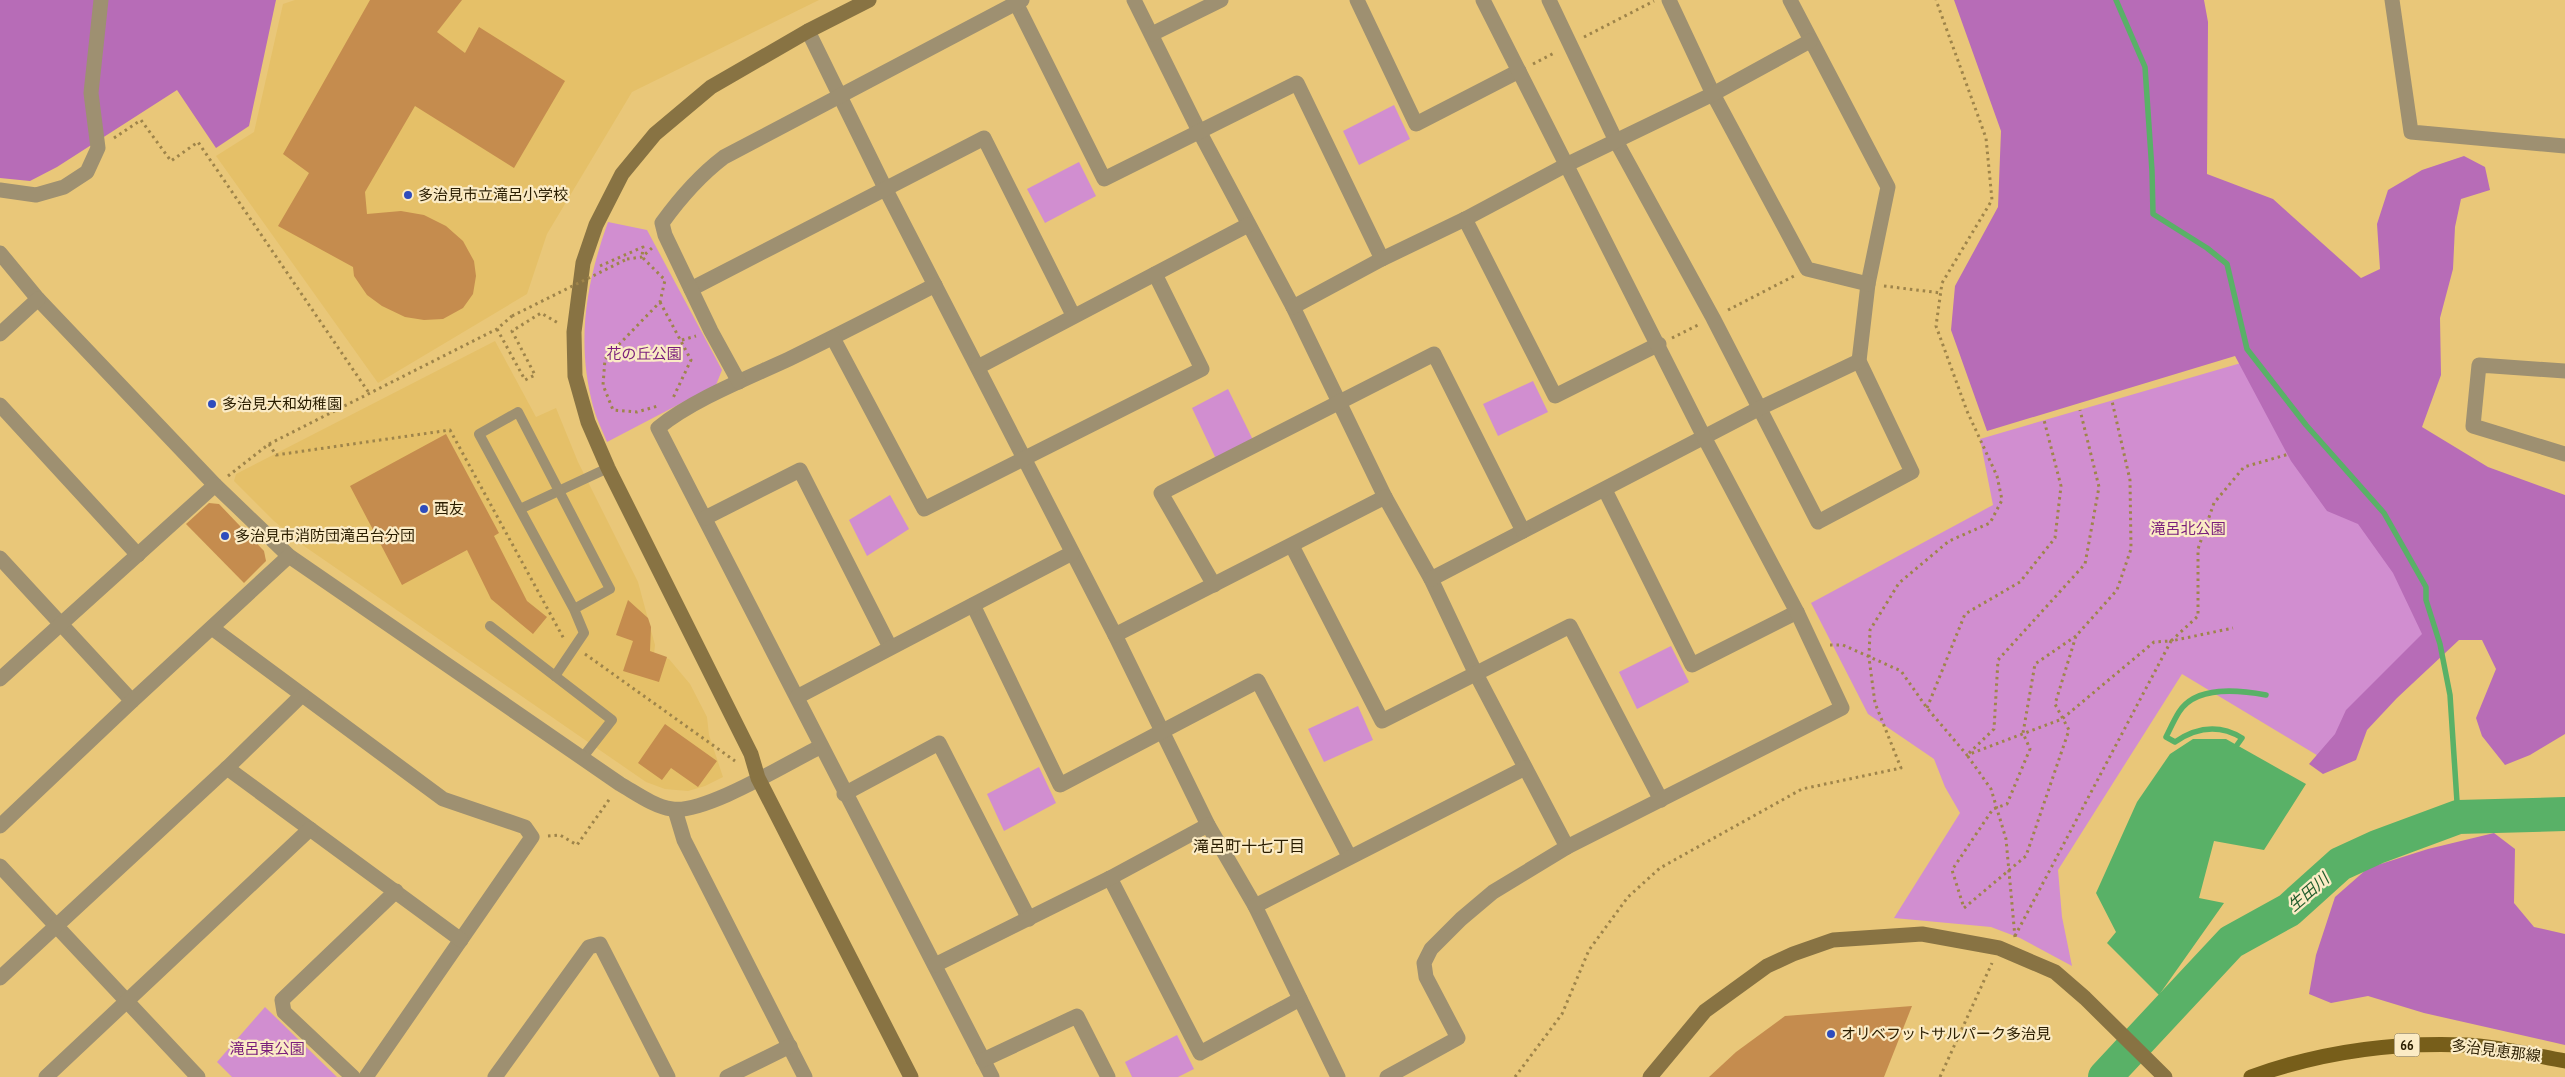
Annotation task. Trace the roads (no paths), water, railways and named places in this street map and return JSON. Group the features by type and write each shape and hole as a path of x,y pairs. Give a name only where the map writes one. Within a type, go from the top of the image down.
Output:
{"main road":[{"name":"多治見恵那線","path":"2251,1077 2342,1051 2406,1045 2469,1045 2565,1061"}],"street":[{"path":"0,190 36,194 64,187 87,172 98,148 91,92 101,0"},
{"path":"869,0 808,31 711,87 656,134 622,174 596,225 582,274 574,332 575,376 588,422 608,468 751,754 758,778 911,1077"},
{"path":"1134,0 1199,131 1293,307 1385,497 1431,579 1475,672 1567,847"},
{"path":"1152,34 1221,0"},
{"path":"1357,0 1416,124 1520,72"},
{"path":"1387,1077 1458,1038 1426,977 1424,963 1431,949 1461,919 1493,892 1567,847 1842,708 1797,612 1704,438 1659,344 1483,0"},
{"path":"1549,0 1616,141 1713,318 1758,409 1818,522 1912,472 1859,361 1868,284 1888,188 1790,0"},
{"path":"1668,0 1713,94 1807,269 1868,284"},
{"path":"2392,0 2411,132 2565,146"},
{"path":"739,382 691,290 665,235 662,223 676,203 703,174 724,157 838,95 1019,2 1104,179 1297,83 1382,259"},
{"path":"808,31 886,190 1115,635 1208,825 1255,906 1338,1077"},
{"path":"1293,307 1382,259 1465,219 1568,164 1713,94 1810,41"},
{"path":"691,290 984,138 1073,315"},
{"path":"1465,219 1555,396 1659,344"},
{"path":"978,367 1073,315 1248,225"},
{"path":"0,253 38,299 215,485 290,556 620,784 657,805 675,810 701,806 722,798 820,747"},
{"path":"834,338 924,509 1202,370 1155,274"},
{"path":"935,285 834,338 739,382 669,419 658,428 797,697 844,794 992,1077"},
{"path":"0,334 38,299"},
{"path":"1214,585 1161,493 1434,354 1523,531"},
{"path":"1431,579 1758,409 1859,361"},
{"path":"2565,372 2479,365 2473,426 2565,454"},
{"path":"0,405 138,555"},
{"path":"705,518 800,470 890,647"},
{"path":"0,678 215,485"},
{"path":"1605,490 1692,665 1797,612"},
{"path":"1115,635 1385,497"},
{"path":"1292,546 1382,721 1475,672 1570,626 1661,800"},
{"path":"797,697 1072,553"},
{"path":"0,826 132,701 290,556"},
{"path":"0,558 132,701"},
{"path":"973,605 1060,785 1258,681 1349,856"},
{"path":"212,628 443,799 525,827 532,837 366,1077"},
{"path":"0,978 228,768 302,695"},
{"path":"844,794 939,743 1029,919"},
{"path":"228,768 461,940"},
{"path":"1255,906 1349,856 1525,768"},
{"path":"675,810 684,840 805,1077"},
{"path":"935,965 1110,878 1208,825"},
{"path":"52,1075 126,1000 310,829"},
{"path":"0,866 55,927 198,1077"},
{"path":"1110,878 1200,1053 1300,999"},
{"path":"353,1077 284,1012 282,1000 396,891"},
{"path":"1650,1077 1705,1011 1745,980 1793,954 1833,940 1922,934 1999,948 2054,972 2165,1077"},
{"path":"496,1077 589,946 600,944 668,1077"},
{"path":"983,1060 1077,1016 1108,1077"},
{"path":"727,1077 790,1046"}],"lane":[{"path":"555,676 584,633 574,609 479,434 518,412 610,589 574,609"},
{"path":"520,509 608,468"},
{"path":"490,626 612,720 583,757"}],"waterway":[{"path":"2116,0 2145,67 2153,214 2207,248 2227,264 2247,349 2306,425 2384,513 2426,587 2426,600 2440,644 2450,695 2458,817"},
{"path":"2237,745 2242,738 2216,729 2200,730 2175,742 2166,737 2179,712 2196,697 2207,693 2231,691 2266,695"},
{"name":"生田川","path":"2105,1077 2231,942 2289,910 2340,864 2377,847 2458,817 2565,814"}],"place":[{"name":"多治見市立滝呂小学校","path":"408,195"},
{"name":"多治見大和幼稚園","path":"212,404"},
{"name":"西友","path":"424,509"},
{"name":"多治見市消防団滝呂台分団","path":"225,536"},
{"name":"オリベフットサルパーク多治見","path":"1831,1034"}],"district":[{"name":"滝呂町十七丁目","path":"1249,846"}],"park label":[{"name":"花の丘公園","path":"644,354"},
{"name":"滝呂北公園","path":"2188,529"},
{"name":"滝呂東公園","path":"267,1049"}]}
